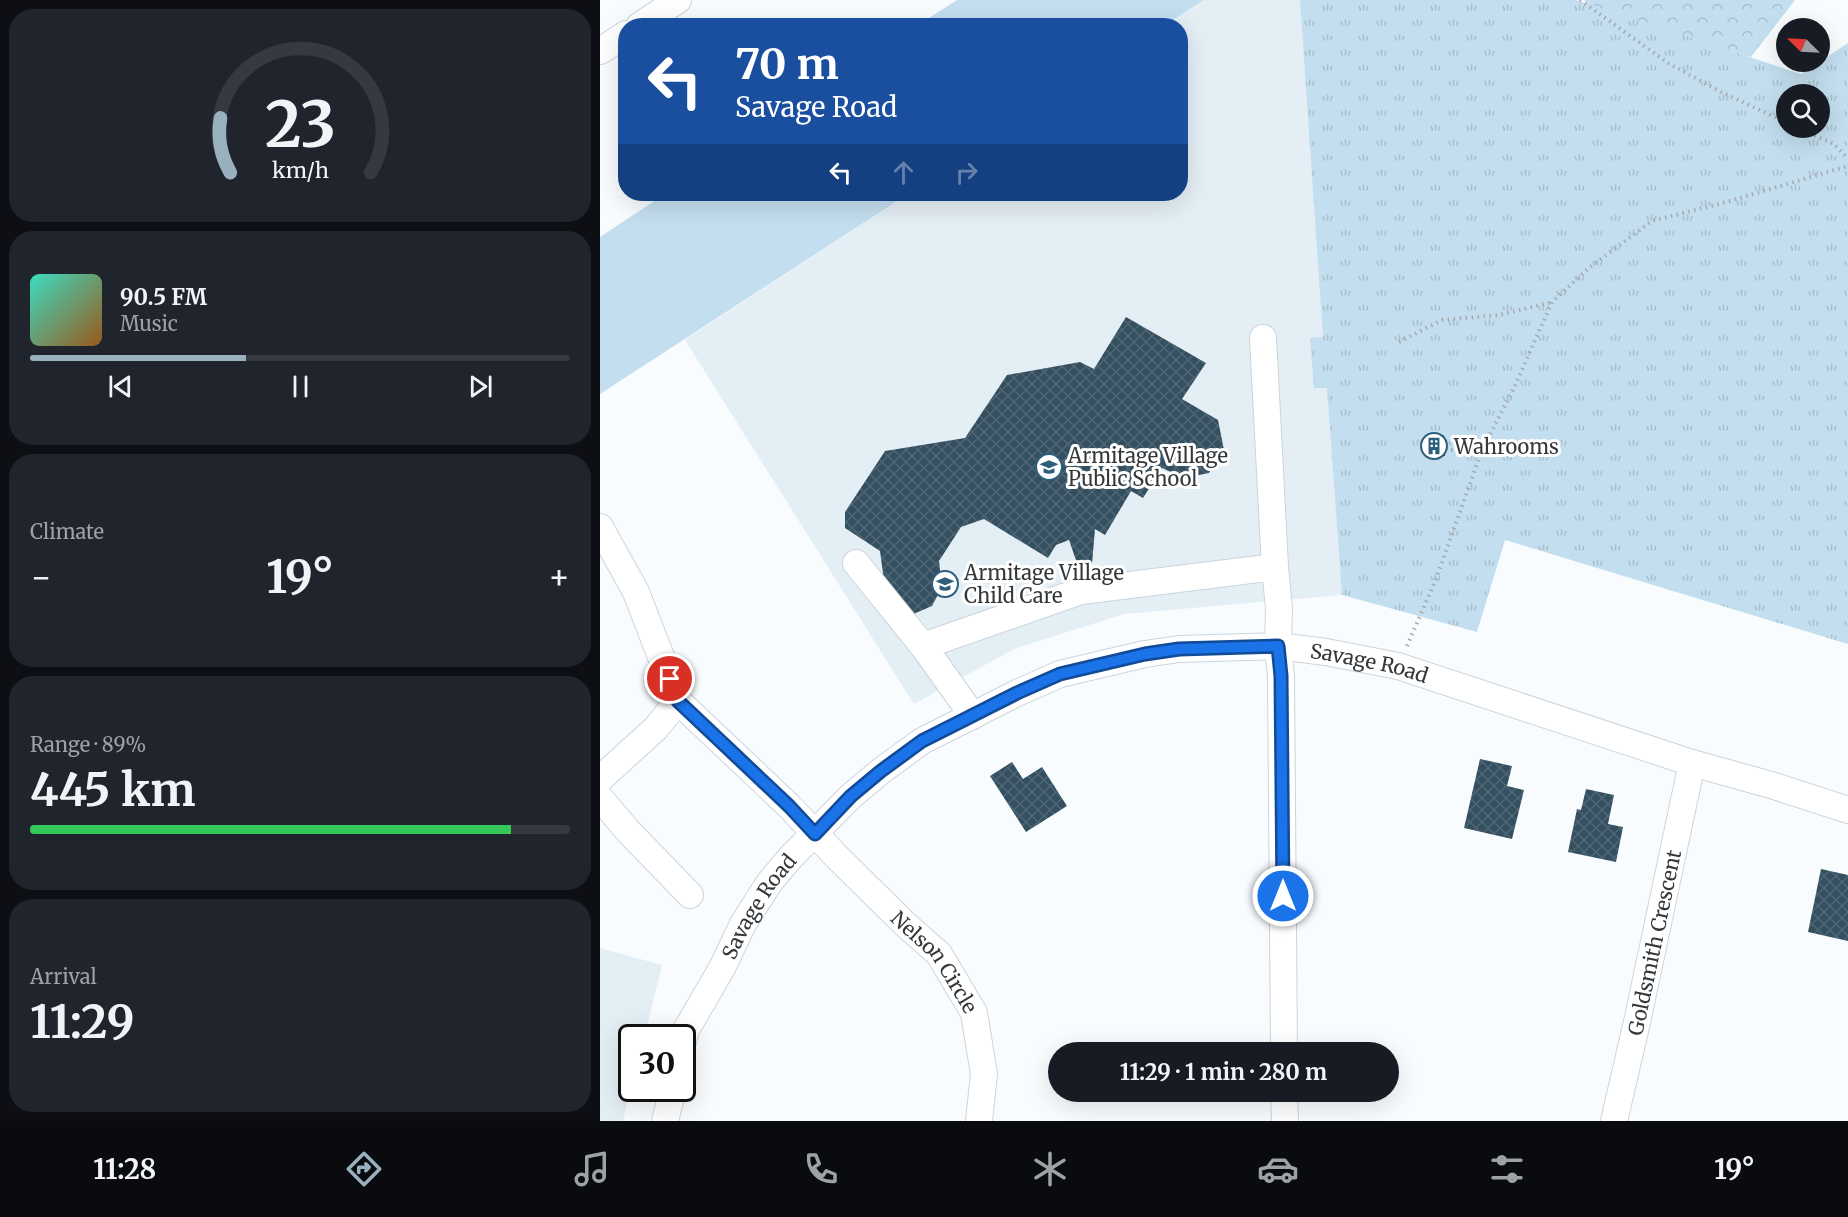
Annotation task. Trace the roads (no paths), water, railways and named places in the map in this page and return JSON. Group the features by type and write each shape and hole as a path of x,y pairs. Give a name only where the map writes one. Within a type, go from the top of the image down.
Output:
{"street":[{"path":"651,18 678,0"},
{"path":"600,51 618,39"},
{"path":"1263,338 1279,608 1284,1042"},
{"path":"600,527 636,592 678,701 656,728 600,778"},
{"path":"856,563 924,645 973,716"},
{"path":"924,645 1082,591 1275,567"},
{"name":"Savage Road","path":"689,1024 722,968 743,924 769,884 790,858 851,796 881,771 922,741 1017,693 1060,674 1145,654 1179,649 1278,646 1326,652 1398,666 1692,763 1848,810"},
{"name":"Nelson Circle","path":"678,701 939,954 975,1013 984,1074 979,1121"},
{"name":"Goldsmith Crescent","path":"1614,1121 1692,763"},
{"path":"600,798 690,896"},
{"path":"665,1121 670,1102"},
{"path":"1284,1102 1285,1121"}],"place":[{"name":"Wahrooms","path":"1434,446"},
{"name":"Armitage Village Public School","path":"1049,467"},
{"name":"Armitage Village Child Care","path":"945,584"}]}
